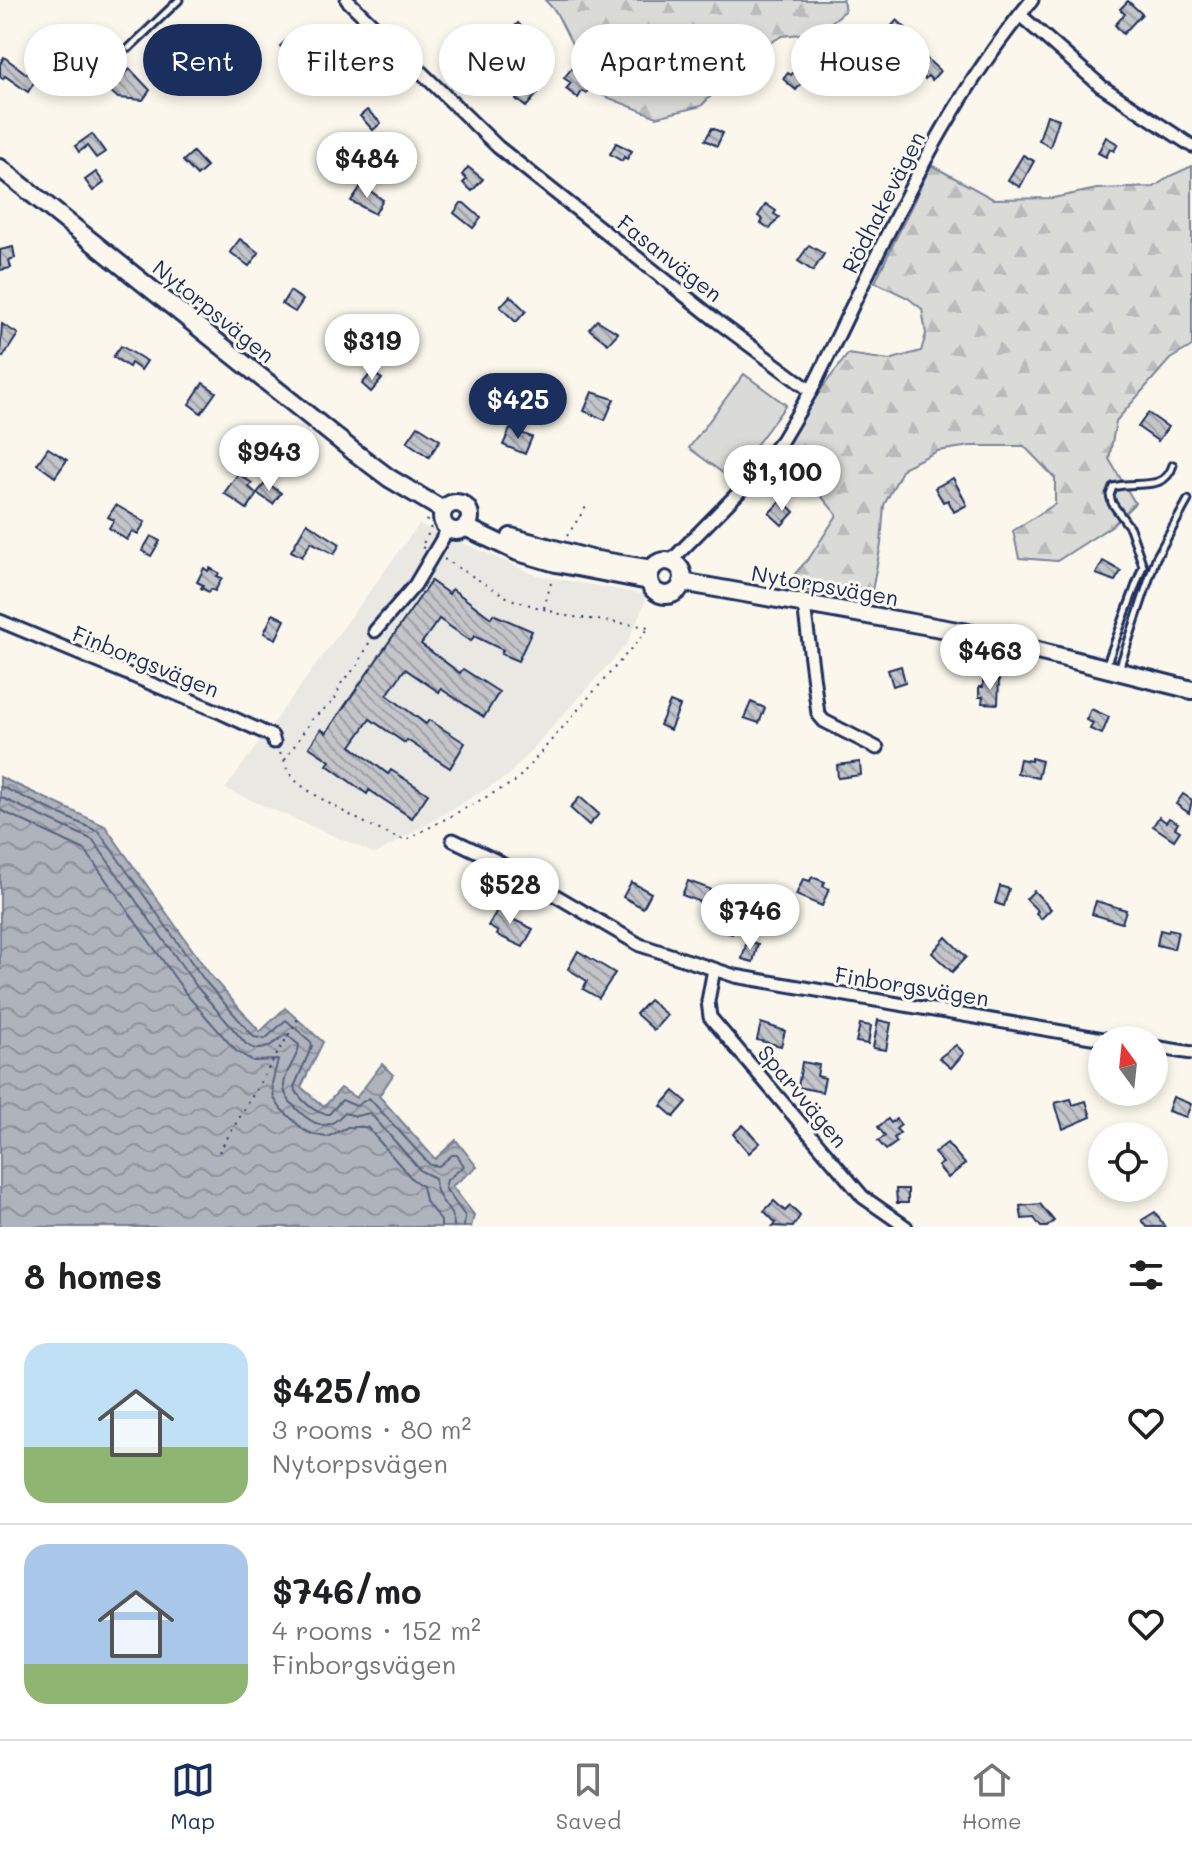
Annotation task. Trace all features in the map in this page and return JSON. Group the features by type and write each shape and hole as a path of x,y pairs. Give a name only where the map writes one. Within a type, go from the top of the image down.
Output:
{"street":[{"name":"Fasanvägen","path":"347,0 498,147 717,321 811,391"},
{"name":"Rödhakevägen","path":"811,391 907,192 978,70 1032,0"},
{"path":"1020,15 1101,86 1192,146"},
{"name":"Nytorpsvägen","path":"1,171 353,451 389,478 443,510"},
{"path":"670,562 744,487 782,440 811,391"},
{"path":"375,631 461,525 467,509 459,503 449,505 443,510 442,522 461,525 518,552 556,563 650,575"},
{"path":"662,562 670,562 680,570 682,582 678,590 668,595 657,593 650,575 662,562"},
{"name":"Nytorpsvägen","path":"682,582 963,632 1192,690"},
{"path":"801,604 805,612 818,714 824,721 877,748"},
{"name":"Finborgsvägen","path":"0,621 222,713 272,736 274,742"},
{"name":"Finborgsvägen","path":"453,840 495,860 640,945 714,969 822,992 1088,1036"},
{"name":"Sparvvägen","path":"714,969 708,1001 710,1017 863,1197 906,1227"},
{"path":"1168,1049 1192,1053"}],"lane":[{"path":"129,48 179,0"},
{"path":"1112,668 1143,566 1130,528 1112,503 1110,495 1113,487 1121,484 1162,482 1171,473 1173,465"},
{"path":"1112,668 1156,558 1188,500"}],"path":[{"path":"274,742 294,780 361,821 394,838 406,840 516,781 650,627"},
{"path":"284,761 312,719 334,701 342,682 358,665 375,631"},
{"path":"219,1152 298,1019"}],"shaded area":[{"path":"419,524 536,575 648,595 627,644 508,776 376,854 225,789"}],"green space":[{"path":"545,0 843,0 845,11 829,24 791,24 791,35 775,40 775,24 571,24 571,42 556,12"},
{"path":"604,96 711,96 701,106 657,117"},
{"path":"931,165 993,199 1053,198 1097,189 1154,187 1192,166 1192,346 1170,359 1116,421 1109,459 1135,503 1113,525 1057,561 1019,558 1013,531 1055,504 1055,478 1024,446 970,446 938,451 904,467 884,505 881,544 870,601 783,587 810,557 837,515 813,486 777,461 816,396 848,354 889,360 921,351 926,334 922,309 908,298 875,282"},
{"path":"744,374 786,405 731,479 689,448"}],"water":[{"path":"0,777 105,826 211,976 260,1032 285,1008 323,1042 301,1087 324,1107 341,1088 356,1098 382,1064 393,1075 379,1096 435,1159 456,1140 477,1167 452,1186 474,1215 471,1227 0,1227"}],"building":[{"path":"1128,1 1142,14 1123,34 1115,25 1125,14 1120,9"},
{"path":"4,57 24,72 24,89 5,76 3,79 0,77 0,64"},
{"path":"930,62 940,71 932,80 930,78"},
{"path":"130,69 143,83 143,96 146,96 143,100 116,96 127,96 127,72"},
{"path":"571,69 571,83 564,78"},
{"path":"788,73 791,75 791,86 783,79"},
{"path":"519,96 535,96 526,107 516,99"},
{"path":"367,110 381,123 373,130 360,116"},
{"path":"1047,115 1059,119 1050,147 1039,140"},
{"path":"712,128 723,133 717,146 705,140"},
{"path":"92,134 105,152 96,158 87,146 79,152 75,146"},
{"path":"1106,137 1118,144 1114,151 1110,149 1106,157 1098,153"},
{"path":"616,143 632,151 627,159 624,157 622,161 610,154"},
{"path":"193,152 207,167 197,176 183,161"},
{"path":"1023,155 1034,161 1020,187 1008,180"},
{"path":"468,167 483,179 472,191 463,183 467,179 462,175"},
{"path":"96,172 104,183 93,191 85,180"},
{"path":"362,185 383,200 375,214 351,201"},
{"path":"461,203 481,218 473,228 454,213"},
{"path":"766,204 779,217 770,229 761,223 763,220 758,216"},
{"path":"240,239 259,253 249,266 230,252"},
{"path":"809,245 824,254 813,271 798,261"},
{"path":"13,247 15,258 9,260 11,268 0,270 0,250"},
{"path":"290,291 303,300 295,312 282,304"},
{"path":"510,296 526,311 516,322 500,307"},
{"path":"597,320 618,333 608,344 589,329"},
{"path":"2,324 18,334 3,357 0,355"},
{"path":"371,324 396,345 384,360 359,339"},
{"path":"121,346 147,361 141,370 113,357"},
{"path":"372,372 382,379 371,392 362,384"},
{"path":"203,383 216,392 201,413 189,404"},
{"path":"592,392 614,399 605,420 584,411"},
{"path":"1148,413 1168,427 1158,441 1138,427"},
{"path":"418,426 440,440 429,457 407,442"},
{"path":"510,429 532,437 525,454 503,445"},
{"path":"48,448 67,460 55,477 37,464"},
{"path":"238,474 252,483 249,487 257,494 247,509 224,493"},
{"path":"953,478 967,505 954,512 948,500 943,502 935,488"},
{"path":"266,482 281,493 273,504 257,493"},
{"path":"782,500 794,512 782,525 769,513"},
{"path":"116,505 145,522 138,534 132,531 127,540 109,528 114,520 108,517"},
{"path":"307,523 340,544 334,554 311,542 302,557 291,551"},
{"path":"151,536 160,541 151,556 142,551"},
{"path":"1103,561 1121,571 1115,581 1096,574"},
{"path":"204,568 219,573 217,576 222,578 215,591 201,588 203,585 197,582"},
{"path":"431,581 449,594 452,589 491,618 493,614 532,631 518,661 474,636 471,641 439,619 421,644 460,673 463,669 499,692 484,717 405,669 387,695 426,724 429,720 465,743 450,768 370,719 351,746 388,774 391,770 428,794 412,818 369,790 367,794 327,765 330,761 309,747 321,729 326,733"},
{"path":"273,614 285,620 276,639 264,633"},
{"path":"901,666 905,682 893,686 888,670"},
{"path":"983,680 999,680 998,704 982,703 979,687 983,687"},
{"path":"670,702 680,706 670,730 660,725"},
{"path":"751,702 765,708 759,723 744,718"},
{"path":"1091,709 1109,717 1102,734 1090,729 1093,723 1086,720"},
{"path":"1031,758 1042,761 1038,778 1017,773 1020,759 1031,761"},
{"path":"860,762 861,775 838,778 837,765"},
{"path":"1183,794 1192,800 1189,813 1176,804"},
{"path":"580,797 599,814 589,825 570,808"},
{"path":"1159,817 1166,822 1169,818 1178,823 1175,828 1180,831 1174,840 1153,826"},
{"path":"812,877 825,882 823,886 829,889 822,906 796,895 803,879 810,881"},
{"path":"688,881 710,889 705,904 682,895"},
{"path":"631,882 651,893 643,908 623,897"},
{"path":"1000,886 1009,889 1004,906 995,903"},
{"path":"1034,891 1051,909 1041,919 1026,899"},
{"path":"503,900 514,906 508,917 533,929 523,947 497,935 498,932 488,926"},
{"path":"1096,901 1126,910 1122,923 1092,914"},
{"path":"725,916 737,920 732,934 720,930"},
{"path":"1169,929 1178,931 1174,949 1157,945 1160,930 1168,932"},
{"path":"946,937 966,957 952,972 932,953"},
{"path":"747,941 758,944 753,962 742,959"},
{"path":"578,951 615,973 599,998 583,989 587,981 568,969"},
{"path":"649,1000 667,1015 654,1030 636,1014"},
{"path":"878,1020 891,1023 886,1050 873,1048"},
{"path":"761,1023 785,1031 781,1046 757,1040"},
{"path":"860,1024 871,1026 868,1044 856,1042"},
{"path":"956,1045 964,1053 951,1068 939,1058"},
{"path":"802,1062 819,1065 817,1076 825,1078 822,1092 798,1087"},
{"path":"674,1091 687,1102 674,1117 661,1106"},
{"path":"1173,1097 1191,1104 1186,1117 1168,1111"},
{"path":"1071,1099 1073,1105 1086,1101 1091,1117 1063,1129 1055,1103"},
{"path":"888,1119 891,1123 896,1119 901,1125 896,1129 900,1133 894,1138 897,1142 886,1150 878,1141 885,1136 878,1127"},
{"path":"743,1125 760,1143 749,1153 733,1134"},
{"path":"947,1143 965,1164 948,1178 938,1166 943,1163 934,1153"},
{"path":"896,1189 908,1189 908,1203 897,1203"},
{"path":"774,1201 785,1211 790,1206 800,1216 793,1227 773,1226 776,1223 764,1211"},
{"path":"1040,1204 1054,1221 1047,1227 1041,1227 1034,1218 1022,1219 1020,1206"},
{"path":"1155,1212 1165,1227 1147,1227 1142,1220"}]}
